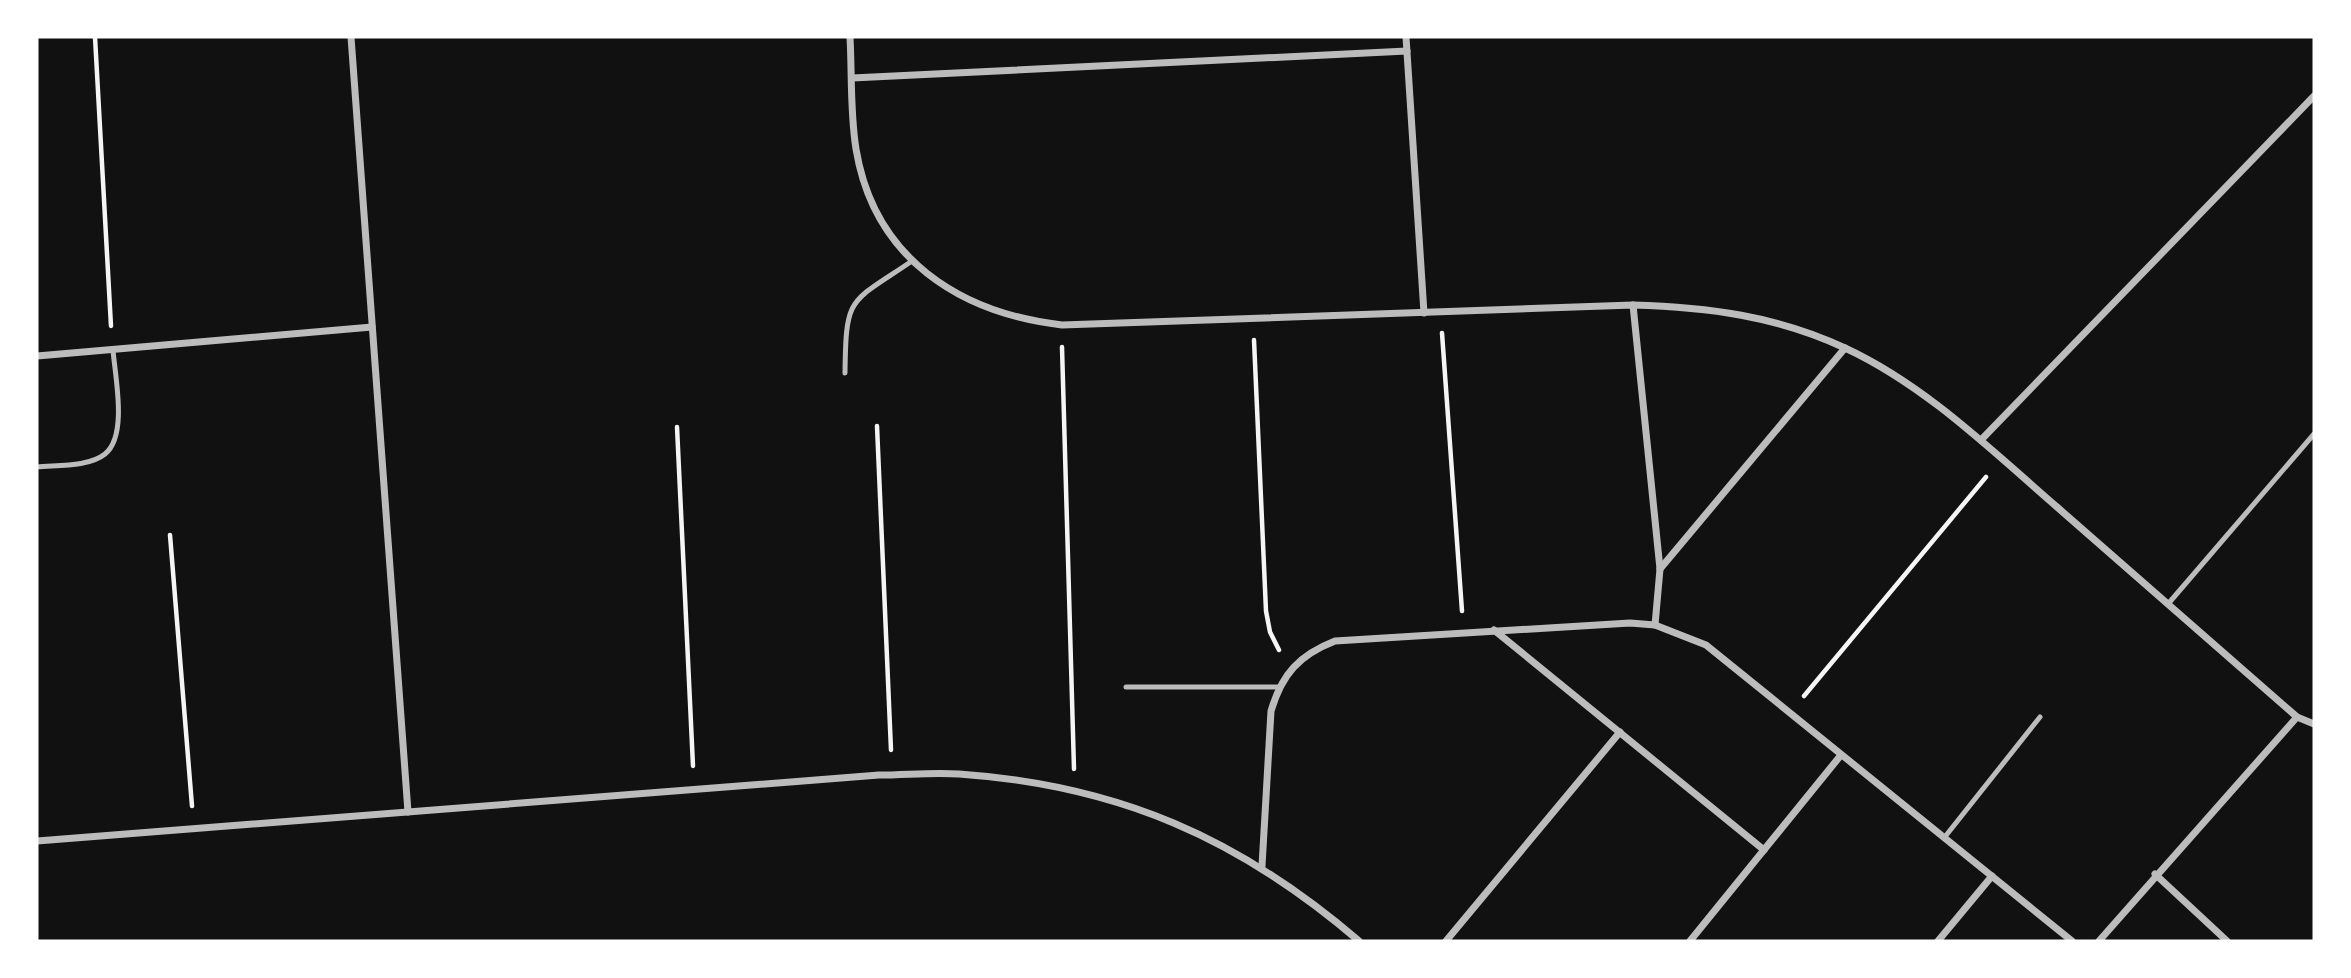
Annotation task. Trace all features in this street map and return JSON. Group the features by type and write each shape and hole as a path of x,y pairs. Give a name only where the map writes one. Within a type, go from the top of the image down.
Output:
{"street":[{"path":"351,37 408,812"},
{"path":"850,37 856,149 867,189 886,228 912,261 946,289 986,310 1029,321 1062,325 1633,305 1688,306 1742,314 1794,327 1845,348 1893,373 1981,440 2297,717 2314,724"},
{"path":"1406,37 1424,313"},
{"path":"852,78 1407,51"},
{"path":"1981,440 2314,96"},
{"path":"1633,305 1660,569 1655,625"},
{"path":"37,356 372,327"},
{"path":"1660,569 1845,348"},
{"path":"1262,866 1271,711 1278,687 1292,666 1312,650 1335,641 1630,623 1655,625 1706,645 2072,941"},
{"path":"1494,631 1764,850"},
{"path":"2099,941 2155,874 2297,717"},
{"path":"1446,941 1620,732"},
{"path":"1690,941 1841,755"},
{"path":"37,841 892,775 957,774 1034,782 1110,799 1183,826 1262,866 1315,903 1359,941"},
{"path":"2155,874 2227,941"},
{"path":"1938,941 1992,876"}],"lane":[{"path":"845,373 846,323 851,306 912,261"},
{"path":"37,467 86,461 104,455 117,440 113,350"},
{"path":"2168,604 2314,434"},
{"path":"1126,687 1278,687"},
{"path":"1944,838 2040,717"}],"path":[{"path":"95,37 113,350"},
{"path":"1440,312 1464,632"},
{"path":"1253,318 1266,611 1269,632 1292,666"},
{"path":"1062,325 1074,791"},
{"path":"877,426 892,775"},
{"path":"677,427 694,790"},
{"path":"1790,713 2001,458"},
{"path":"170,535 194,828"}]}
